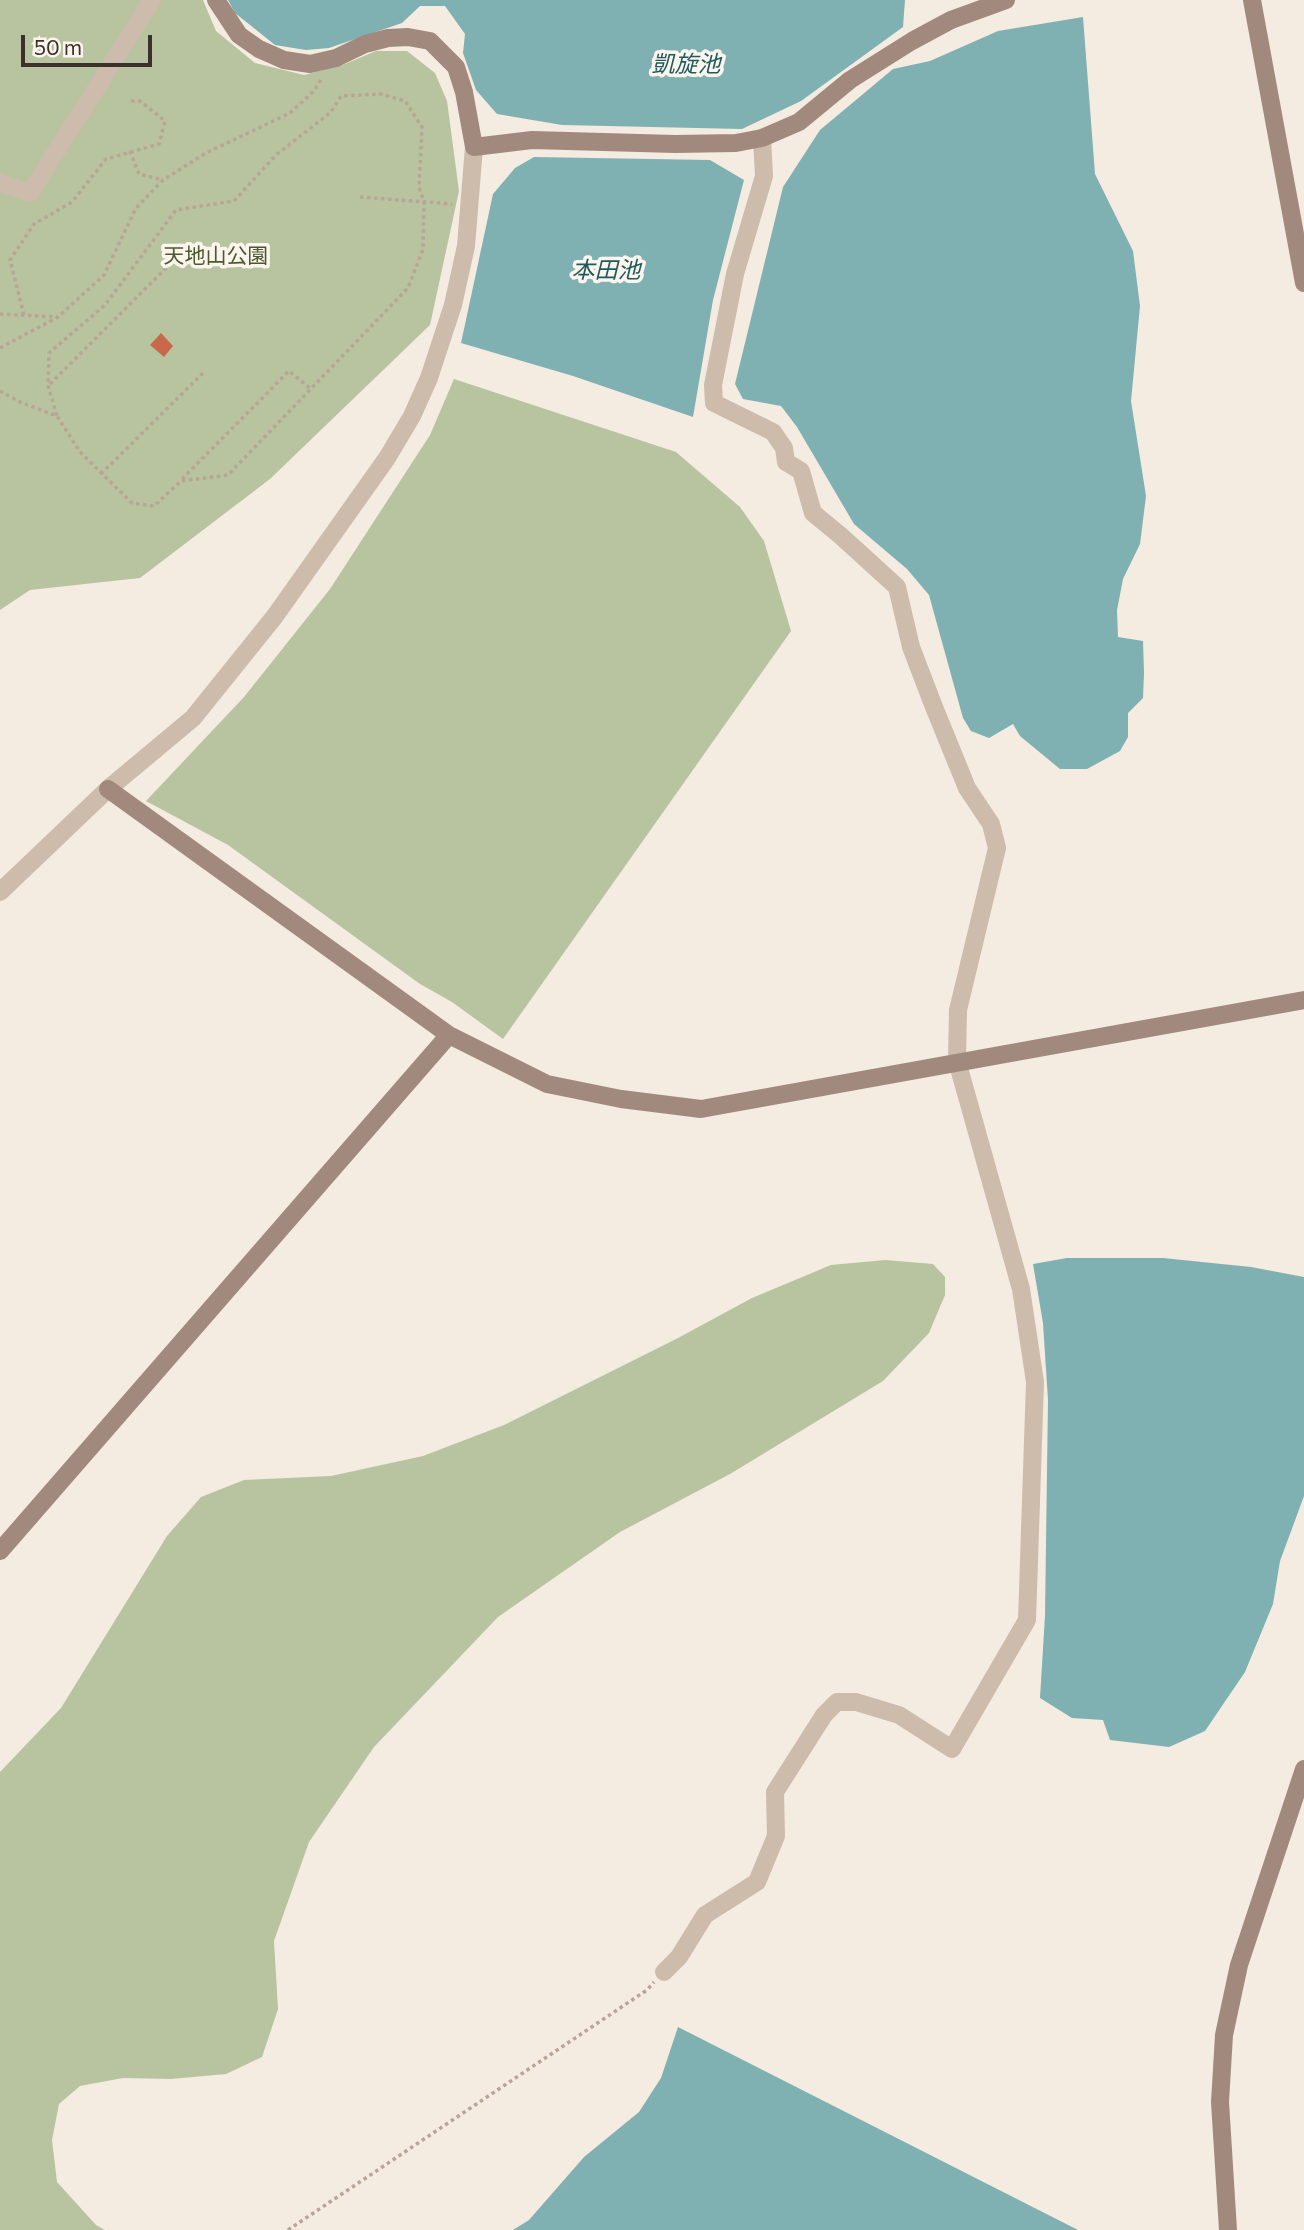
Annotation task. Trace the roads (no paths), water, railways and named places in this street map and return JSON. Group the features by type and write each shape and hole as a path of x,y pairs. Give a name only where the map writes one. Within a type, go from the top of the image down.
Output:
{"street":[{"path":"0,183 30,193 152,0"},
{"path":"0,892 108,789 194,718 275,616 387,458 412,416 440,349 453,305 466,246 474,147 464,92 456,67 430,41 408,37 388,38 365,44 336,58 310,64 284,60 258,49 239,35 216,0"},
{"path":"474,147 532,140 699,144 736,143 762,138 799,122 850,79 912,41 951,20 1006,0"},
{"path":"1252,0 1304,283"},
{"path":"664,1972 679,1956 705,1915 757,1882 776,1836 775,1792 824,1715 837,1702 856,1702 899,1715 952,1749 1027,1620 1035,1382 1021,1289 957,1061 958,1010 997,848 991,824 967,788 911,647 897,587 813,513 800,471 786,462 784,448 773,432 714,404 713,385 735,274 764,176 762,138"},
{"path":"108,789 449,1035 547,1084 621,1099 701,1109 1304,1000"},
{"path":"0,1551 449,1035"},
{"path":"1228,2230 1220,2102 1224,2035 1239,1965 1304,1769"}],"water":[{"name":"凱旋池","path":"228,0 905,0 903,27 801,101 742,129 562,125 497,114 476,90 463,53 465,34 445,6 420,6 402,23 329,48 306,50 275,45 235,13"},
{"path":"1083,17 1095,174 1133,251 1140,306 1131,401 1146,496 1140,544 1123,579 1117,610 1118,637 1143,641 1144,673 1143,698 1128,713 1128,737 1120,751 1087,769 1060,769 1020,736 1013,724 989,738 971,731 963,718 929,595 907,569 854,524 797,427 781,406 743,399 735,384 783,187 820,130 893,69 930,61 998,31"},
{"name":"本田池","path":"534,157 710,160 744,180 713,300 693,417 573,376 461,343 493,194 515,168"},
{"path":"1067,1258 1163,1258 1251,1267 1304,1277 1304,1496 1280,1561 1273,1604 1245,1672 1205,1731 1169,1747 1110,1740 1103,1720 1072,1718 1040,1698 1045,1616 1048,1400 1043,1323 1033,1264"},
{"path":"678,2027 1078,2230 513,2230 529,2220 584,2157 639,2112 661,2078"}],"park label":[{"name":"天地山公園","path":"216,256"}]}
